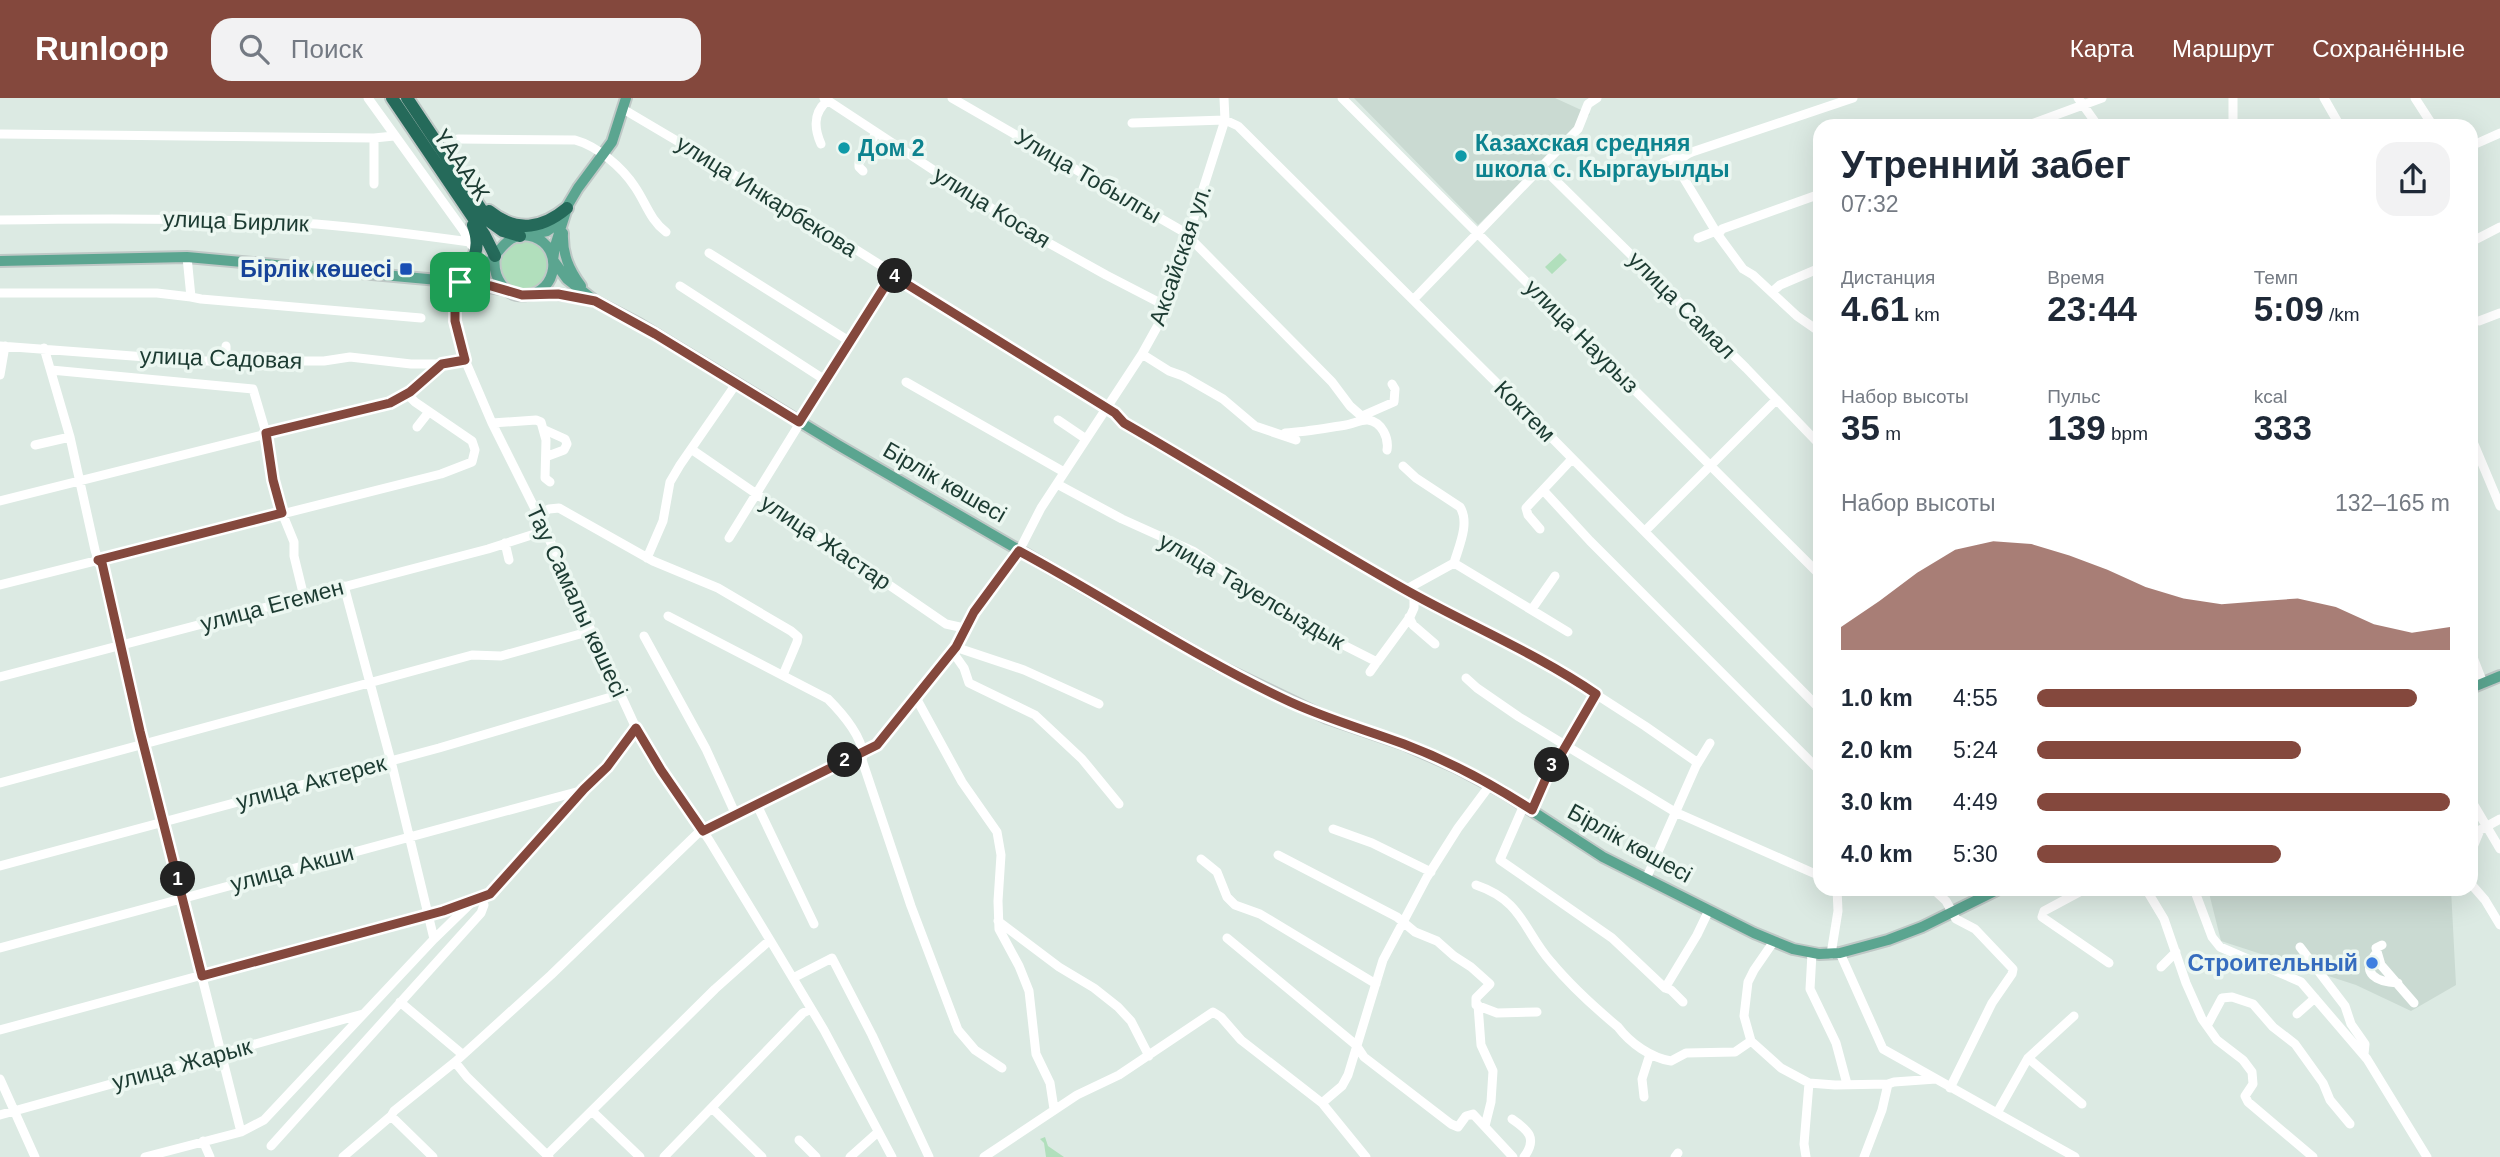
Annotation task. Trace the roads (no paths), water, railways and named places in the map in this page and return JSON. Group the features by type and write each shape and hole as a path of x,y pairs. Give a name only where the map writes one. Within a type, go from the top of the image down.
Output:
{"highway":[{"name":"ҮАААЖ","path":"392,98 484,234 495,256"},
{"name":"ҮАААЖ","path":"407,98 489,222 503,231 523,236"},
{"path":"471,193 497,218 522,226 547,223 567,208"},
{"path":"436,279 449,279 458,275 473,261 477,251 477,238 470,215"}],"main road":[{"path":"462,282 477,273 505,243 551,228 604,156 612,142 625,104"},
{"path":"530,295 548,284 553,271 555,246 567,208"},
{"path":"567,208 563,236 565,258 573,275 595,301"},
{"path":"523,236 545,244 567,279 595,301"},
{"path":"495,256 497,279 514,294 558,294 595,301"},
{"path":"0,261 187,257 436,279 507,290"},
{"name":"Бірлік көшесі","path":"595,301 647,329 1019,551 1262,688 1327,718 1406,745 1490,785 1585,847 1774,942 1812,953 1836,954 1888,940 1951,914 1986,896"},
{"path":"2478,685 2500,676"}],"street":[{"path":"368,98 470,242 469,260 454,270 442,272 436,279"},
{"name":"Улица Тобылгы","path":"952,98 1188,235 1320,373 1332,382 1350,406 1383,430 1388,443 1387,450"},
{"name":"Аксайская ул.","path":"343,1157 551,975 703,831 877,745 954,649 964,628 1019,551 1041,508 1142,354 1162,318 1225,120 1224,98"},
{"name":"улица Наурыз","path":"1342,98 1813,568"},
{"path":"1413,300 1578,129 1588,104 1597,98"},
{"path":"1663,163 1831,101 1853,98"},
{"path":"2042,119 2081,102 2102,98"},
{"path":"2233,98 2233,119"},
{"path":"2324,98 2336,119"},
{"path":"2415,98 2428,119"},
{"path":"821,144 815,118 826,99"},
{"name":"улица Косая","path":"826,99 1020,227 1166,306"},
{"path":"2081,102 2093,119"},
{"name":"улица Инкарбекова","path":"625,104 892,275 1115,413 1124,423 1286,518 1324,544 1409,592 1549,664 1698,763"},
{"path":"1132,123 1225,120"},
{"name":"Коктем","path":"1225,120 1247,135 1813,702"},
{"path":"856,127 875,132 859,163 863,171"},
{"path":"2478,143 2500,133"},
{"path":"0,134 374,138 394,136"},
{"path":"374,138 374,184"},
{"path":"458,139 575,140 589,144 635,187 655,223 667,232"},
{"path":"1689,153 1680,160 1679,172 1743,269 1813,323"},
{"name":"улица Самал","path":"1542,167 1813,438"},
{"path":"1698,238 1813,197"},
{"name":"улица Бирлик","path":"0,220 163,218 268,222 346,227 470,242"},
{"path":"2478,238 2500,227"},
{"path":"1180,260 1190,248 1199,247"},
{"path":"709,253 849,341"},
{"path":"187,257 191,297"},
{"path":"1772,292 1780,285 1813,271"},
{"path":"729,538 892,275"},
{"name":"Тау Самалы көшесі","path":"462,282 455,321 465,360 636,728 793,978 892,1157"},
{"path":"680,286 825,380"},
{"path":"0,293 158,293 421,318"},
{"path":"2479,321 2500,313"},
{"path":"0,375 3,346"},
{"name":"улица Садовая","path":"3,346 226,362 324,361 350,357 411,364 442,364 465,360"},
{"path":"226,346 226,362"},
{"path":"44,348 70,437 98,560 102,563 119,645 240,1132"},
{"path":"1142,354 1223,399 1255,425 1296,440"},
{"path":"0,501 390,403 410,392 442,364"},
{"path":"51,370 253,389 266,433 273,480 294,542 294,556 304,597"},
{"path":"906,382 1064,472"},
{"path":"647,558 663,521 670,482 736,384"},
{"path":"1280,434 1344,426 1364,418 1394,402 1395,388 1392,384"},
{"path":"0,585 441,474 472,462 476,455 472,441 429,413 410,397 410,392"},
{"path":"1645,531 1776,400"},
{"path":"417,427 429,413"},
{"path":"492,423 536,420 541,422 545,430 548,456 545,478 550,482"},
{"path":"1058,420 1086,439"},
{"path":"545,430 565,439 568,444 564,450 548,456"},
{"path":"35,445 70,437"},
{"name":"улица Жастар","path":"691,449 946,624 964,628"},
{"path":"2478,453 2499,501"},
{"path":"1540,529 1526,511 1572,459"},
{"path":"1370,672 1414,608 1409,592 1454,563 1465,523 1460,507 1416,478 1403,466"},
{"name":"улица Тауелсыздык","path":"1056,484 1193,551 1308,627 1377,662"},
{"path":"1543,490 1590,541 1813,764"},
{"path":"538,515 549,509 559,509 647,558 718,587 798,637 783,676"},
{"name":"улица Егемен","path":"1,676 544,531"},
{"path":"505,543 509,560"},
{"path":"1454,563 1568,632"},
{"path":"1532,609 1555,576"},
{"path":"344,586 435,939"},
{"path":"668,616 828,699 844,715 864,752 862,760 911,906 958,1030 975,1050 1002,1068"},
{"path":"1409,617 1413,625 1435,644"},
{"path":"0,783 472,655 500,656 591,631"},
{"path":"644,636 706,749 735,813"},
{"path":"954,649 1024,670 1099,704"},
{"path":"954,649 969,683 1035,715 1082,759 1119,804"},
{"path":"2478,670 2483,683"},
{"path":"1466,678 1565,747 1675,812 1813,873"},
{"name":"улица Актерек","path":"0,866 570,711 621,694"},
{"path":"1596,694 1550,769 1500,860 1612,938 1683,1002"},
{"path":"915,696 962,782 997,832 1002,855 998,920 1003,939 1019,965 1029,991 1036,1054 1050,1083 1054,1109"},
{"path":"145,1157 240,1132 264,1120 435,939 478,900 497,888 584,789 607,767 636,728"},
{"path":"1646,879 1698,763 1710,743"},
{"path":"1322,1102 1345,1081 1382,960 1458,828 1490,785"},
{"name":"улица Акши","path":"0,948 584,789"},
{"path":"756,803 814,924"},
{"path":"2478,813 2500,849"},
{"path":"2478,835 2485,826 2500,819"},
{"path":"1333,829 1372,843 1431,872"},
{"path":"1279,855 1404,922 1415,932 1437,941 1490,984 1474,1001 1478,1005 1497,1013 1537,1012"},
{"path":"1201,859 1217,872 1227,897 1235,905 1260,914 1376,984"},
{"path":"1476,886 1500,896 1520,914 1548,959 1572,986 1623,1035 1650,1054 1671,1061 1686,1053 1735,1052 1751,1041"},
{"path":"2478,892 2500,925"},
{"path":"1837,896 1836,954 1883,1049 2075,1157"},
{"path":"1940,896 1951,914 1975,929 2013,969 1992,1003 1950,1088"},
{"path":"2072,896 2045,911 2042,916 2109,963"},
{"path":"2150,896 2164,919 2202,1018 2217,1040 2243,1060 2252,1072 2253,1084 2245,1096 2248,1102 2313,1157"},
{"path":"2197,896 2212,937 2220,947 2301,982 2364,1054 2427,1157"},
{"path":"0,1030 478,900"},
{"path":"271,1146 481,913 484,905 478,900"},
{"path":"1665,988 1709,910"},
{"path":"998,920 1059,967 1094,988 1118,1007 1131,1021 1149,1056"},
{"path":"1227,938 1356,1045 1364,1057 1451,1125 1458,1127 1466,1116 1473,1114 1513,1157"},
{"path":"454,1062 548,1156 715,989 770,940"},
{"path":"1774,942 1748,982 1744,1016 1751,1041 1781,1068 1809,1083 1835,1085 1888,1084 1936,1079"},
{"path":"2300,947 2345,1006 2351,1024 2365,1044 2364,1054"},
{"path":"2379,948 2381,965 2414,1003"},
{"path":"2161,967 2176,952"},
{"path":"1812,953 1810,989 1836,1043 1847,1084"},
{"path":"793,978 832,958 872,1035 929,1157"},
{"path":"2208,1024 2222,998 2232,996 2253,1004 2273,1027 2295,1044 2323,1083 2330,1100 2350,1124"},
{"path":"2297,1014 2315,998"},
{"path":"400,1002 462,1054"},
{"path":"1478,1005 1482,1045 1493,1072 1491,1102 1485,1126"},
{"path":"664,1157 803,1013 811,1009"},
{"path":"984,1157 1077,1094 1119,1075 1213,1012 1241,1040 1322,1102 1366,1157"},
{"name":"улица Жарык","path":"0,1115 365,1014"},
{"path":"1997,1113 2028,1058 2074,1016"},
{"path":"1644,1097 1642,1079 1650,1054"},
{"path":"2028,1058 2082,1104"},
{"path":"0,1079 35,1157"},
{"path":"1805,1157 1809,1083"},
{"path":"1866,1157 1888,1084"},
{"path":"712,1108 762,1157"},
{"path":"593,1112 639,1157"},
{"path":"391,1116 433,1157"},
{"path":"1512,1119 1525,1128 1532,1141 1531,1148 1524,1157"},
{"path":"850,1157 878,1132"},
{"path":"799,1140 816,1157"},
{"path":"203,1141 210,1157"}],"place":[{"name":"Дом 2","path":"844,148"},
{"name":"Казахская средняя школа с. Кыргауылды","path":"1461,156"},
{"name":"Бірлік көшесі","path":"406,269"},
{"name":"Строительный","path":"2372,963"}]}
